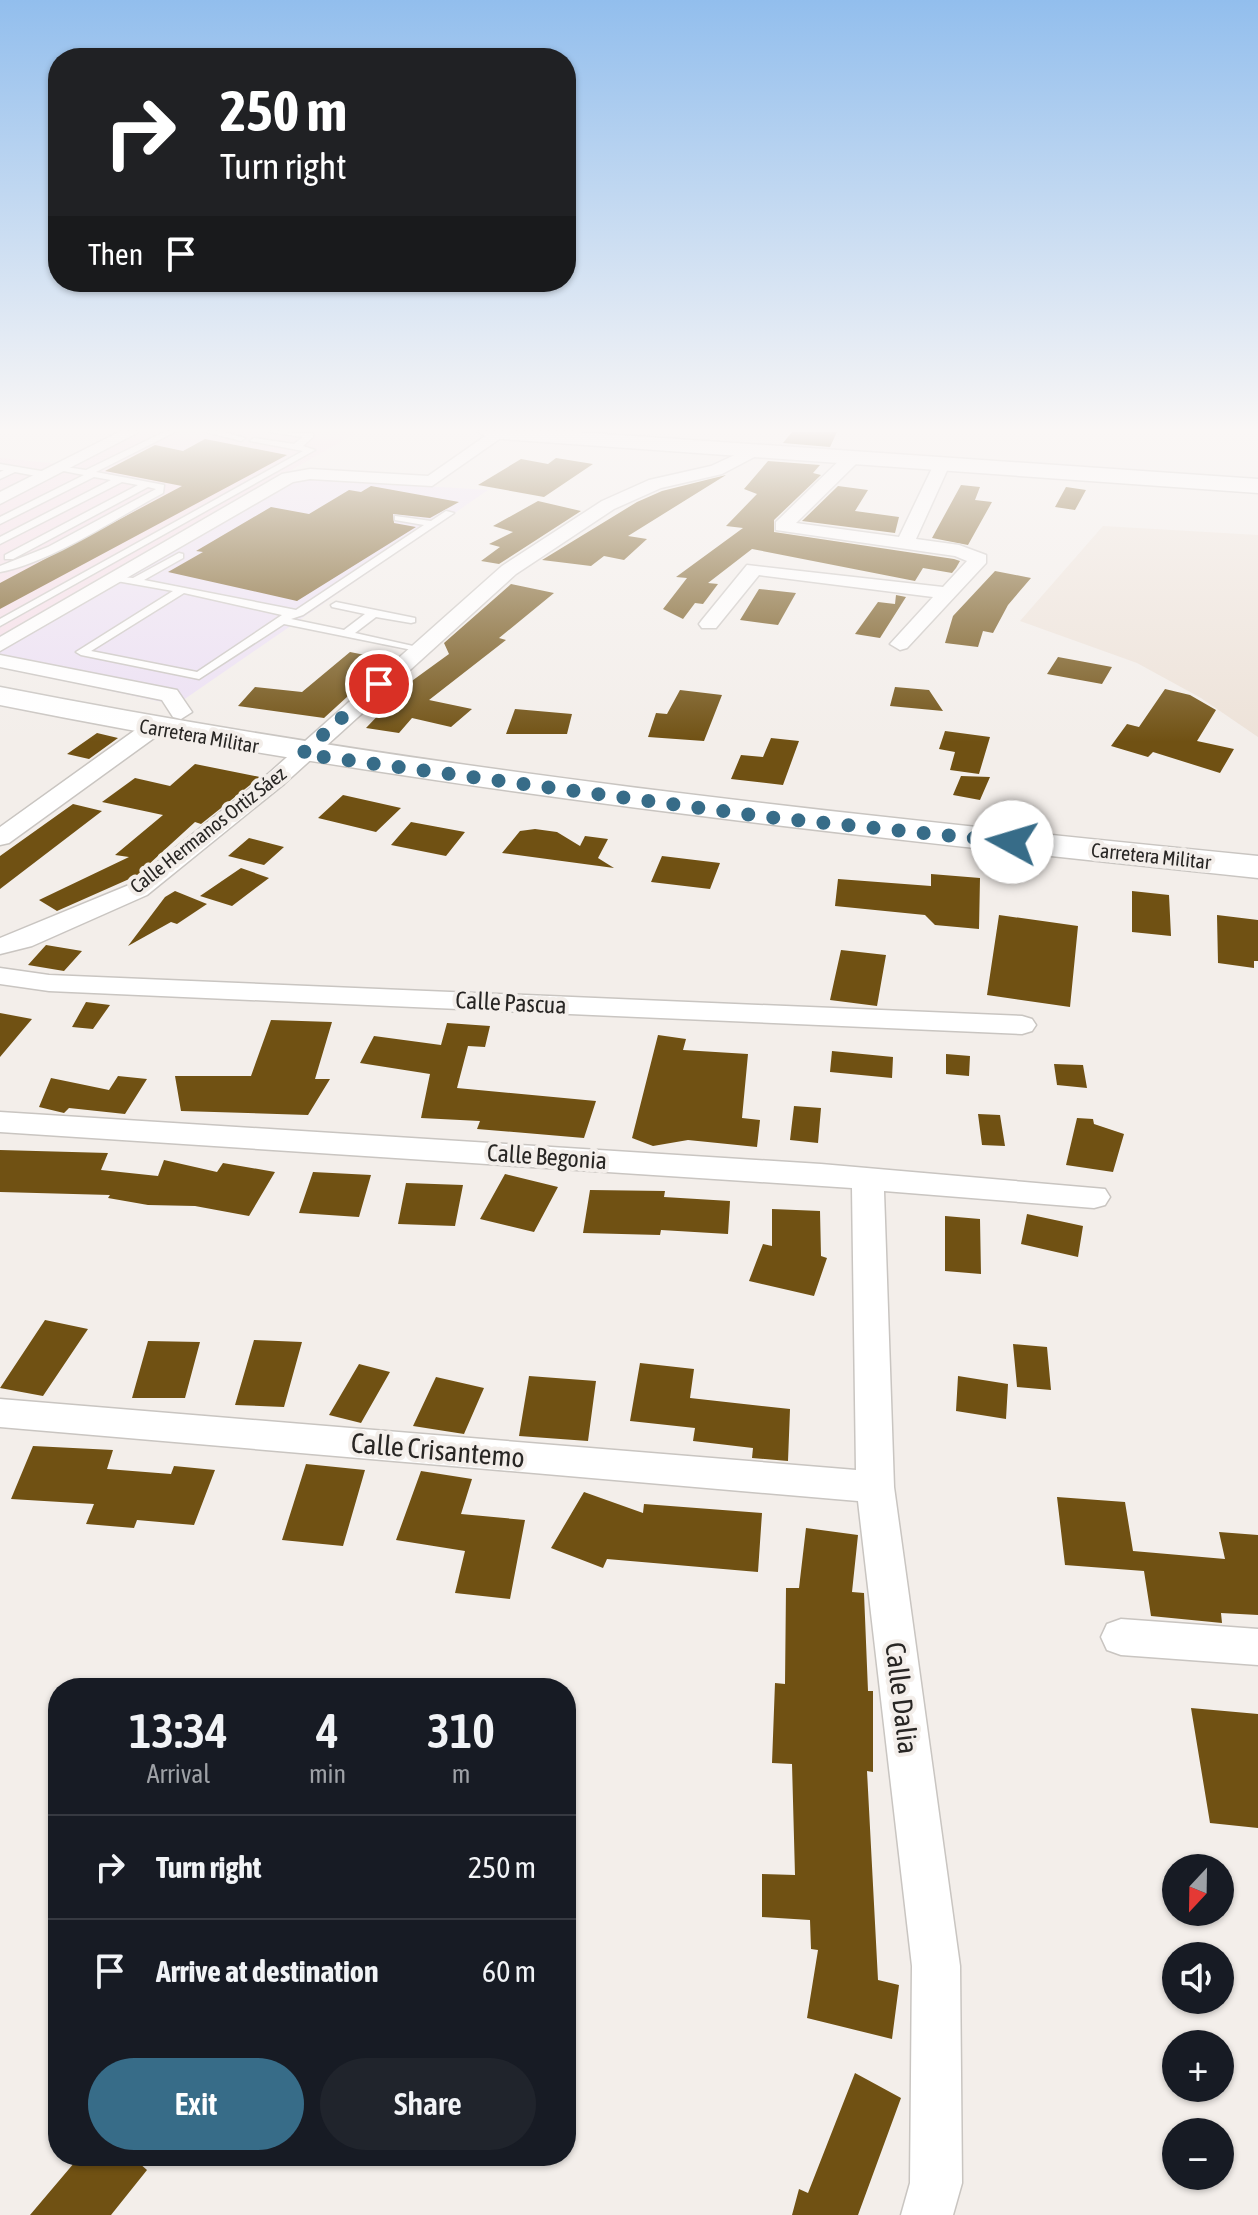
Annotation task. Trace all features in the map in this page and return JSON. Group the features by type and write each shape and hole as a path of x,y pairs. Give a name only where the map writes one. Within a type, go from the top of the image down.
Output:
{"main road":[{"name":"Carretera Militar","path":"0,675 167,720"},
{"name":"Carretera Militar","path":"0,696 767,817 1258,867"},
{"name":"Carretera Militar","path":"311,745 772,797 1258,842"}],"street":[{"path":"0,645 189,535"},
{"name":"Calle Hermanos Ortiz Sáez","path":"0,946 23,940 138,890 276,779 509,570 562,535"},
{"path":"846,535 959,551 979,559 900,644"},
{"path":"905,544 909,535"},
{"path":"709,624 754,569 947,593"},
{"path":"0,661 169,695 167,720 0,838"},
{"name":"Calle Pascua","path":"0,976 49,983 1022,1025"},
{"name":"Calle Begonia","path":"0,1122 868,1179 1094,1197"},
{"name":"Calle Dalia","path":"868,1179 875,1487 936,1966 936,2183 927,2215"},
{"name":"Calle Crisantemo","path":"0,1413 875,1487"},
{"path":"1121,1637 1258,1647"}],"lane":[{"path":"4,556 45,535"},
{"path":"2,571 74,535"},
{"path":"0,623 158,535"},
{"path":"182,590 81,652 199,676 417,535"},
{"path":"4,556 24,561"},
{"path":"135,581 179,556"},
{"path":"115,578 182,590 418,650"},
{"path":"336,605 411,620"},
{"path":"346,634 374,613"}],"shaded area":[{"path":"0,535 177,535 0,636"},
{"path":"177,535 422,535 176,705 0,667 0,636"},
{"path":"1095,535 1258,535 1258,737 1201,698 1137,663 1020,621"}],"building":[{"path":"89,535 137,535 0,609 0,583"},
{"path":"223,535 403,535 297,601 168,572 203,552 196,551"},
{"path":"506,535 543,535 499,564 481,561 500,547 489,544"},
{"path":"582,535 629,535 647,539 624,560 604,556 591,566 542,560"},
{"path":"733,535 796,535 960,561 952,573 923,568 915,581 752,549 708,583 718,584 703,604 695,603 683,619 663,609 687,578 676,577"},
{"path":"933,535 973,535 968,545 932,538"},
{"path":"995,571 1031,578 1008,605 993,633 983,631 978,647 945,643 953,616"},
{"path":"511,584 554,593 499,638 506,640 429,700 472,709 451,727 412,718 399,733 366,728 409,683 449,654 444,643"},
{"path":"759,589 796,593 778,625 740,620"},
{"path":"896,595 906,597 880,638 855,634 878,602 895,604"},
{"path":"350,652 380,658 362,673 371,675 324,718 238,706 255,687 302,692"},
{"path":"1058,657 1112,667 1102,684 1047,674"},
{"path":"895,687 929,690 943,711 890,706"},
{"path":"1165,689 1190,695 1216,710 1197,741 1234,749 1220,773 1153,752 1148,757 1111,746 1127,724 1139,727"},
{"path":"680,690 722,695 704,741 648,737 656,713 667,714"},
{"path":"515,709 572,714 567,734 506,734"},
{"path":"945,731 990,737 979,774 950,770 955,752 939,749"},
{"path":"97,733 118,738 89,759 67,754"},
{"path":"771,738 799,741 783,785 731,779 741,755 763,757"},
{"path":"195,764 260,777 201,824 195,822 136,876 57,911 39,900 129,857 115,855 163,815 102,802 135,778 170,786"},
{"path":"961,776 990,777 980,800 953,795"},
{"path":"343,795 401,808 376,832 318,818"},
{"path":"73,804 102,811 0,889 0,856"},
{"path":"411,822 465,832 446,856 391,845"},
{"path":"535,829 557,832 580,846 585,836 608,839 598,858 614,868 502,853 520,831"},
{"path":"249,838 284,847 264,865 228,856"},
{"path":"662,856 720,863 710,889 651,882"},
{"path":"241,868 269,878 232,906 200,896"},
{"path":"931,874 980,878 979,929 935,925 925,915 835,906 838,879 931,886"},
{"path":"175,891 207,904 177,924 171,922 128,946 165,897"},
{"path":"1132,891 1169,895 1171,936 1132,932"},
{"path":"999,915 1078,926 1070,1007 987,995"},
{"path":"1217,915 1258,920 1258,961 1254,961 1254,968 1218,963"},
{"path":"46,945 82,951 64,971 28,965"},
{"path":"841,950 886,955 877,1006 830,1000"},
{"path":"86,1002 110,1005 93,1029 72,1027"},
{"path":"0,1013 32,1019 0,1057"},
{"path":"271,1020 332,1022 315,1079 330,1079 308,1115 181,1111 175,1076 251,1076"},
{"path":"447,1023 490,1026 485,1047 468,1046 457,1088 596,1101 584,1138 477,1129 480,1121 421,1118 430,1074 360,1063 374,1036 441,1045"},
{"path":"658,1035 686,1039 683,1050 748,1054 742,1118 760,1120 757,1147 688,1140 653,1146 632,1138"},
{"path":"832,1051 893,1057 892,1078 830,1072"},
{"path":"946,1054 970,1056 969,1076 946,1074"},
{"path":"1054,1064 1083,1065 1087,1088 1057,1085"},
{"path":"118,1076 147,1079 125,1114 69,1108 64,1113 39,1107 51,1078 109,1090"},
{"path":"794,1106 821,1108 818,1143 790,1140"},
{"path":"978,1114 1000,1115 1005,1146 982,1145"},
{"path":"1077,1118 1093,1119 1094,1124 1124,1134 1113,1172 1066,1165"},
{"path":"0,1150 108,1153 101,1170 158,1176 164,1160 217,1172 223,1163 275,1172 249,1216 195,1206 148,1205 108,1198 110,1195 0,1192"},
{"path":"313,1172 371,1175 359,1217 299,1213"},
{"path":"505,1174 558,1187 534,1232 480,1219"},
{"path":"406,1183 463,1185 455,1226 398,1224"},
{"path":"590,1190 665,1191 664,1197 730,1201 728,1234 661,1230 660,1235 583,1233"},
{"path":"772,1209 820,1211 821,1256 827,1258 814,1296 749,1281 763,1244 772,1246"},
{"path":"1027,1214 1083,1226 1078,1257 1021,1244"},
{"path":"945,1216 980,1219 981,1274 945,1271"},
{"path":"45,1320 88,1329 43,1396 0,1388"},
{"path":"254,1340 302,1342 284,1407 235,1405"},
{"path":"148,1341 200,1342 185,1398 132,1398"},
{"path":"1013,1344 1047,1347 1051,1390 1017,1387"},
{"path":"640,1363 694,1369 690,1398 790,1409 788,1461 752,1458 753,1448 693,1441 695,1428 630,1421"},
{"path":"359,1364 390,1372 361,1423 329,1415"},
{"path":"529,1376 596,1381 588,1441 519,1436"},
{"path":"958,1376 1008,1384 1006,1419 956,1411"},
{"path":"436,1377 484,1388 464,1434 413,1426"},
{"path":"33,1446 113,1450 107,1469 171,1474 174,1466 215,1470 194,1525 137,1520 134,1528 86,1524 94,1504 11,1499"},
{"path":"306,1464 365,1470 343,1546 282,1540"},
{"path":"421,1471 472,1479 461,1514 525,1520 510,1599 455,1593 465,1551 396,1540"},
{"path":"584,1492 643,1513 644,1504 762,1513 758,1572 607,1559 603,1568 551,1548"},
{"path":"1057,1497 1125,1502 1133,1551 1225,1559 1219,1532 1258,1535 1258,1615 1221,1613 1222,1623 1151,1616 1144,1571 1065,1565"},
{"path":"806,1528 858,1535 852,1592 864,1593 868,1691 873,1691 873,1772 867,1771 878,1980 899,1985 892,2039 807,2018 818,1950 811,1949 810,1920 762,1917 762,1874 795,1875 792,1764 772,1763 775,1683 785,1684 786,1588 799,1588"},
{"path":"1191,1708 1258,1714 1258,1828 1210,1823"},
{"path":"855,2073 901,2098 858,2215 792,2215 799,2189 808,2193"},
{"path":"72,2166 142,2166 147,2170 111,2215 30,2215"}],"route":[{"path":"379,684 302,754 436,775 767,817 1012,842"}]}
